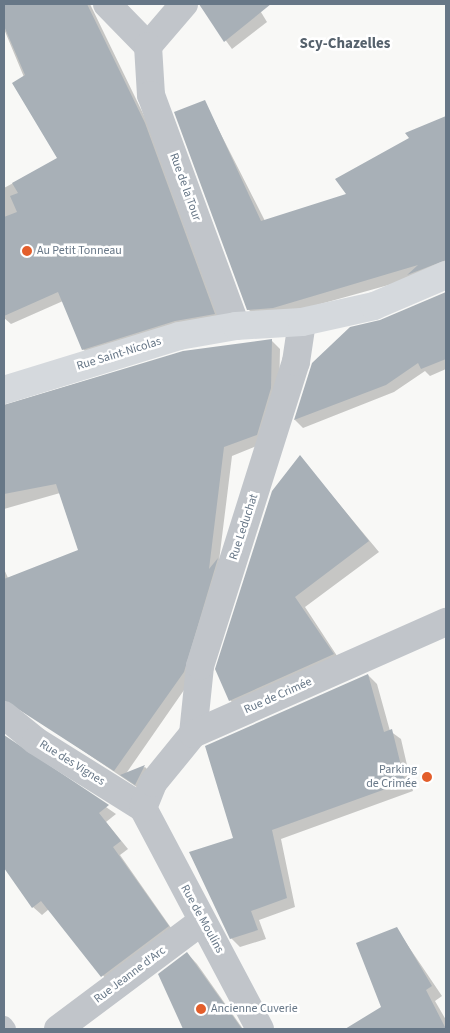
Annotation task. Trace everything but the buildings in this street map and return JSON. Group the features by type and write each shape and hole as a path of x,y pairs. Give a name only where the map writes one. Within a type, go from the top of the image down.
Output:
{"street":[{"path":"107,4 148,46 184,4"},
{"name":"Rue de la Tour","path":"148,46 151,95 236,326"},
{"name":"Rue Saint-Nicolas","path":"4,390 179,336 236,326 302,322 374,306 446,275"},
{"name":"Rue Leduchat","path":"193,734 200,666 296,362 302,322"},
{"name":"Rue de Crimée","path":"143,808 153,783 193,734 446,622"},
{"name":"Rue des Vignes","path":"4,715 36,742 143,808"},
{"name":"Rue de Moulins","path":"143,808 201,922 260,1029"},
{"name":"Rue Jeanne d'Arc","path":"58,1029 201,922"}],"lane":[{"path":"4,1025 7,1029"}],"place":[{"name":"Au Petit Tonneau","path":"27,251"},
{"name":"Parking de Crimée","path":"427,777"},
{"name":"Ancienne Cuverie","path":"201,1009"}],"district":[{"name":"Scy-Chazelles","path":"345,44"}]}
